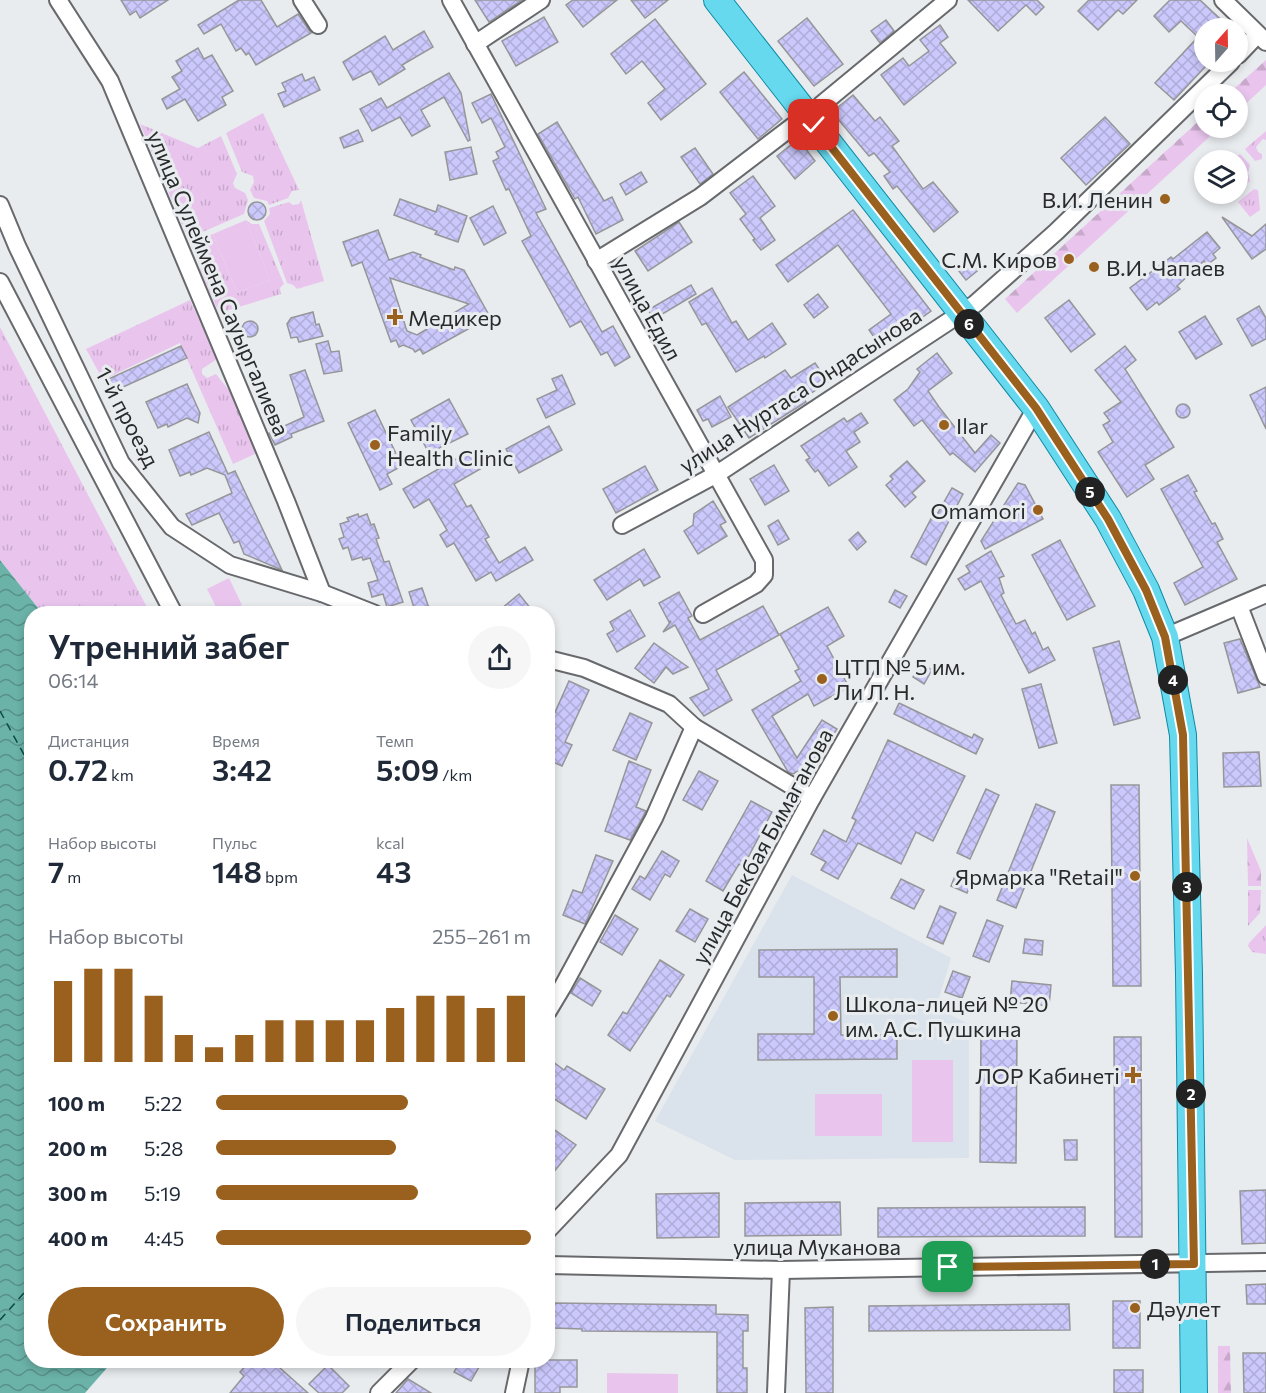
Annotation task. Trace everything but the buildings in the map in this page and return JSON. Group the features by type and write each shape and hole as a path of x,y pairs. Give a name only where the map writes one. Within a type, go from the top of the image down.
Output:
{"main road":[{"path":"717,0 1036,408 1108,519 1146,590 1165,637 1183,735 1194,1264 1194,1393"}],"street":[{"name":"улица Сулеймена Сауыргалиева","path":"58,0 110,81 286,501 321,593"},
{"path":"302,0 318,25"},
{"name":"улица Едил","path":"451,0 764,560 764,575 756,584 703,614"},
{"path":"475,44 541,0"},
{"path":"821,105 948,0"},
{"path":"1223,0 1262,38 1248,48"},
{"name":"улица Нуртаса Ондасынова","path":"622,525 717,474 975,304 1056,232 1221,72"},
{"path":"596,261 700,197 793,126"},
{"name":"1-й проезд","path":"0,205 17,246 121,463 172,527 230,565 321,593"},
{"path":"0,282 170,606"},
{"name":"улица Бекбая Бимаганова","path":"555,1225 619,1155 812,798 1036,408"},
{"path":"321,593 354,606"},
{"path":"1165,637 1266,594"},
{"path":"1239,606 1266,675"},
{"path":"555,661 584,668 669,704 694,727 812,798"},
{"path":"555,999 654,818 694,727"},
{"name":"улица Муканова","path":"555,1265 781,1270 1266,1262"},
{"path":"776,1393 781,1270"},
{"path":"379,1393 404,1368"},
{"path":"514,1393 519,1368"}],"shaded area":[{"name":"Школа-лицей № 20 им. А.С. Пушкина","path":"792,875 951,958 936,1008 969,1024 969,1158 735,1160 655,1121"}],"green space":[{"path":"1266,60 1266,85 1248,102 1248,84 1239,84"},
{"path":"263,113 299,190 292,191 288,198 269,205 267,201 254,198 250,190 254,182 253,176 242,172 226,133"},
{"path":"140,124 198,148 221,136 237,174 233,183 235,188 245,193 248,200 244,214 198,234 191,231 185,232"},
{"path":"1194,125 1194,138 1208,138 1017,313 1005,299"},
{"path":"1266,131 1266,140 1263,139 1256,147 1262,154 1262,159 1255,161 1245,149"},
{"path":"1254,189 1258,190 1260,210 1250,217 1240,204 1248,204 1248,194"},
{"path":"301,200 324,281 297,289 287,283 264,221 270,214 269,208 289,202 293,205 299,204"},
{"path":"246,220 252,224 259,224 284,284 280,288 281,294 219,313 200,269 210,264 200,239 213,234 237,293 270,280"},
{"path":"246,220 270,280 237,293 213,234"},
{"path":"190,300 217,359 202,369 202,374 207,378 216,374 232,394 257,453 233,464 180,343 103,380 86,349"},
{"path":"0,327 146,606 36,606 0,560"},
{"path":"229,578 242,605 216,606 207,589"},
{"path":"1247,838 1261,871 1261,886 1248,886"},
{"path":"1248,890 1261,890 1260,913 1248,926"},
{"path":"1266,925 1266,954 1252,952 1248,946 1249,943"},
{"path":"912,1060 953,1060 953,1142 912,1142"},
{"path":"815,1094 882,1094 882,1136 815,1136"},
{"path":"1218,1346 1230,1346 1231,1393 1218,1393"},
{"path":"607,1373 678,1374 678,1393 607,1393"}],"water":[{"path":"0,560 36,606 24,606 24,1368 107,1368 85,1393 0,1393"}],"ferry route":[{"path":"0,711 24,754"},
{"path":"0,1320 24,1293"}],"place":[{"name":"В.И. Ленин","path":"1165,199"},
{"name":"С.М. Киров","path":"1069,259"},
{"name":"В.И. Чапаев","path":"1094,267"},
{"name":"Медикер","path":"395,317"},
{"name":"Ilar","path":"944,425"},
{"name":"Family Health Clinic","path":"375,445"},
{"name":"Omamori","path":"1038,510"},
{"name":"ЦТП № 5 им. Ли Л. Н.","path":"822,679"},
{"name":"Ярмарка \"Retail\"","path":"1135,876"},
{"name":"Школа-лицей № 20 им. А.С. Пушкина","path":"833,1016"},
{"name":"ЛОР Кабинетi","path":"1133,1075"},
{"name":"Дәулет","path":"1135,1308"}],"route":[{"path":"814,125 1036,408 1108,519 1146,590 1165,637 1183,735 1194,1264 948,1267"}]}
